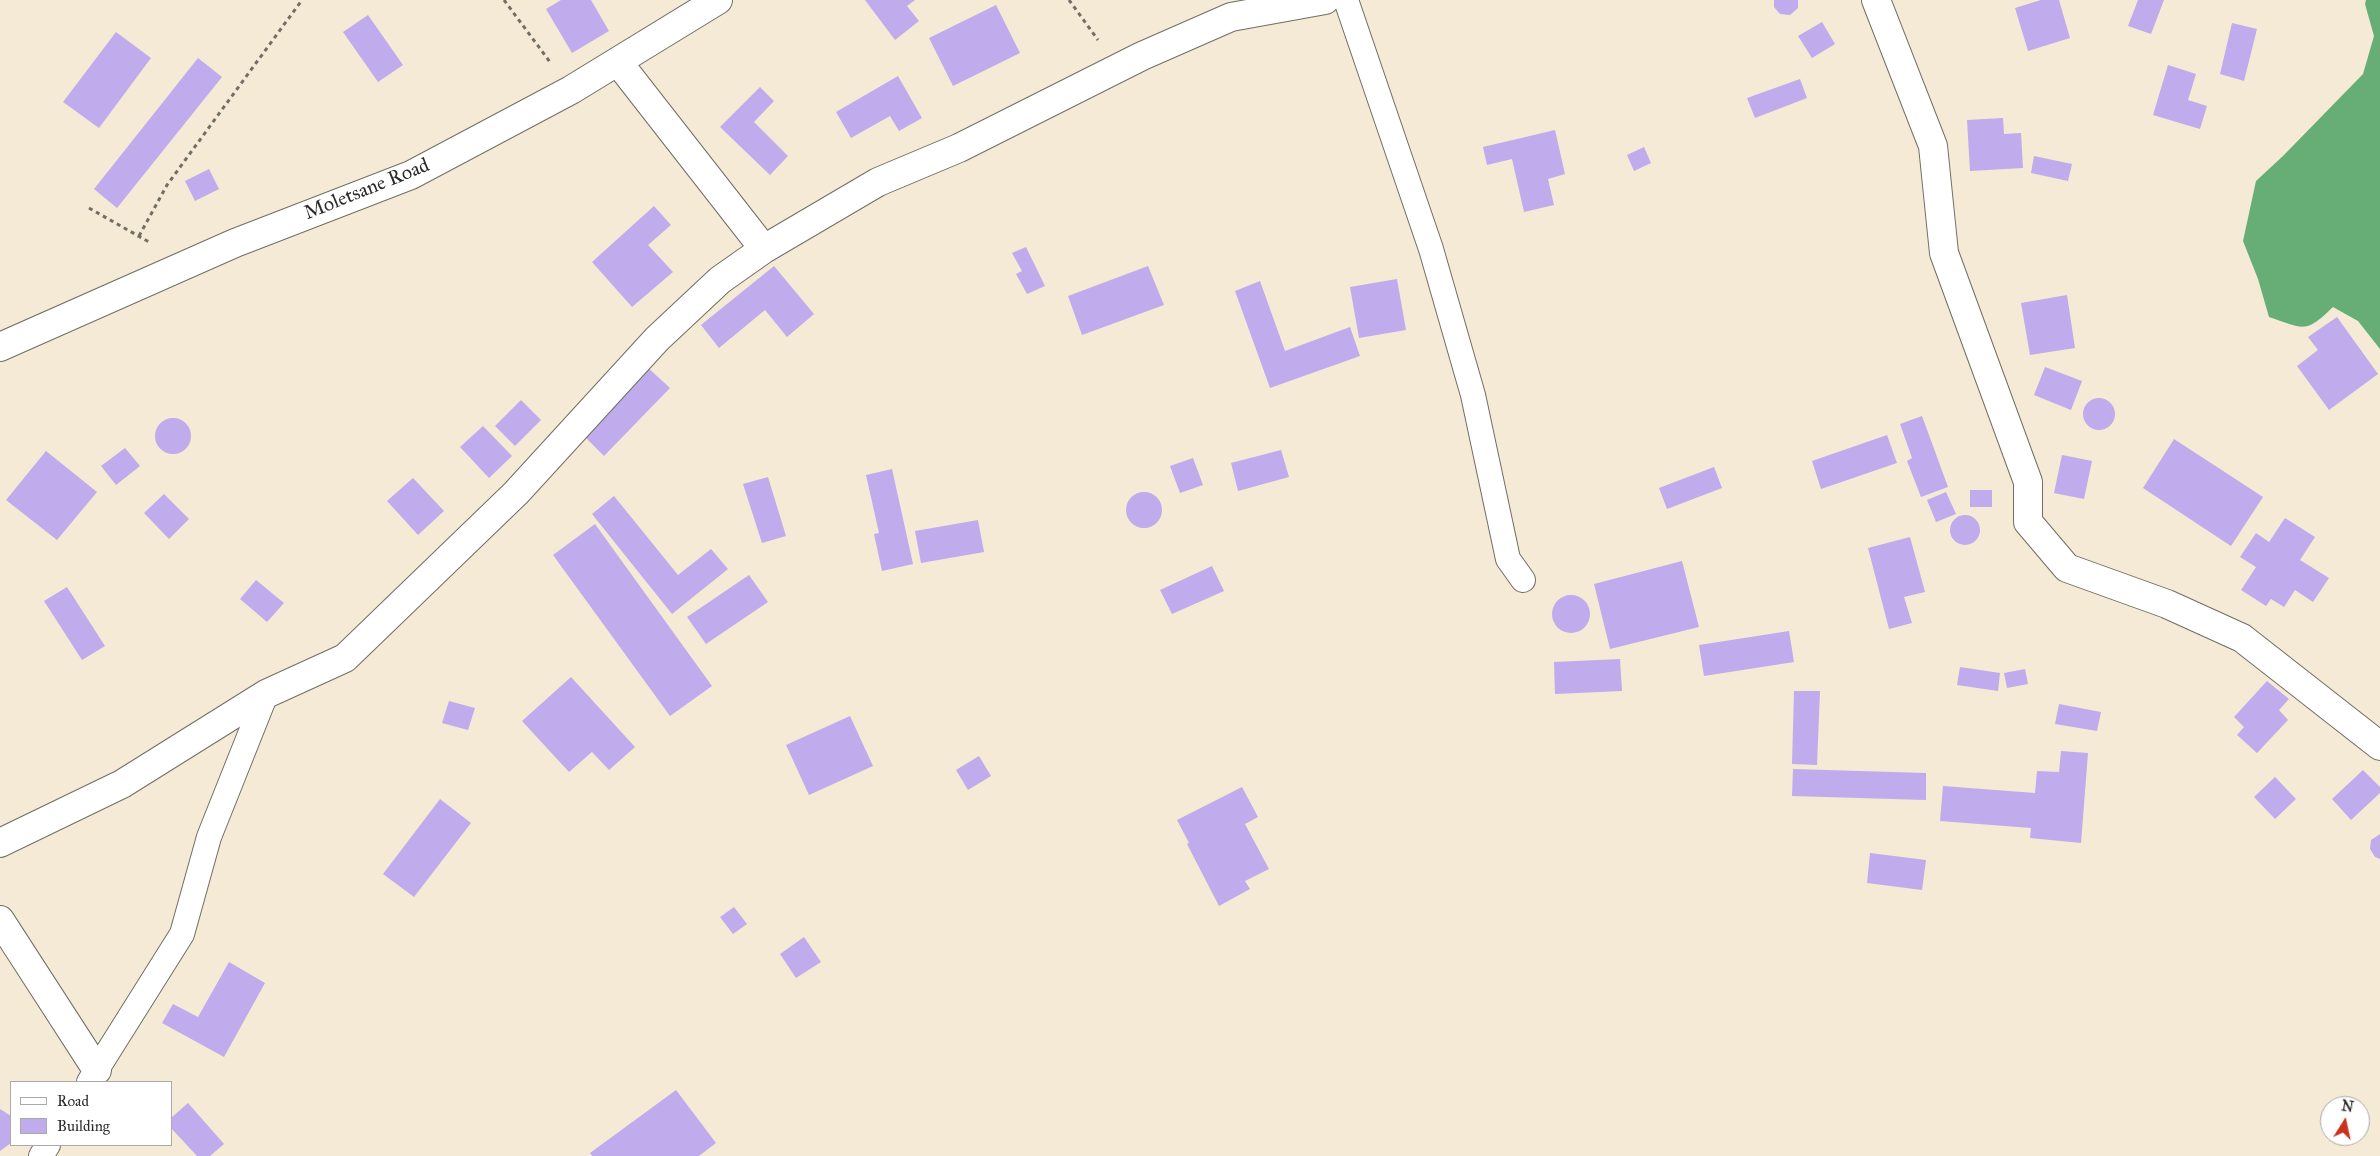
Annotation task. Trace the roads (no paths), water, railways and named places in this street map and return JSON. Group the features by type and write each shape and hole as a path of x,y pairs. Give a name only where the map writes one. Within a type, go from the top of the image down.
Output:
{"street":[{"name":"Moletsane Road","path":"0,347 235,243 411,175 571,90 718,0"},
{"path":"0,843 122,784 266,694 346,658 516,493 656,339 720,280 764,249 878,182 959,148 1118,68 1231,17 1325,0"},
{"path":"1876,0 1933,146 1944,253 2028,482 2028,522 2067,568 2167,604 2242,638 2380,746"},
{"path":"618,62 764,249"},
{"path":"0,920 93,1076"}],"lane":[{"path":"1346,0 1431,249 1473,395 1508,559 1523,580"},
{"path":"93,1076 182,934 209,837 266,694"}]}
